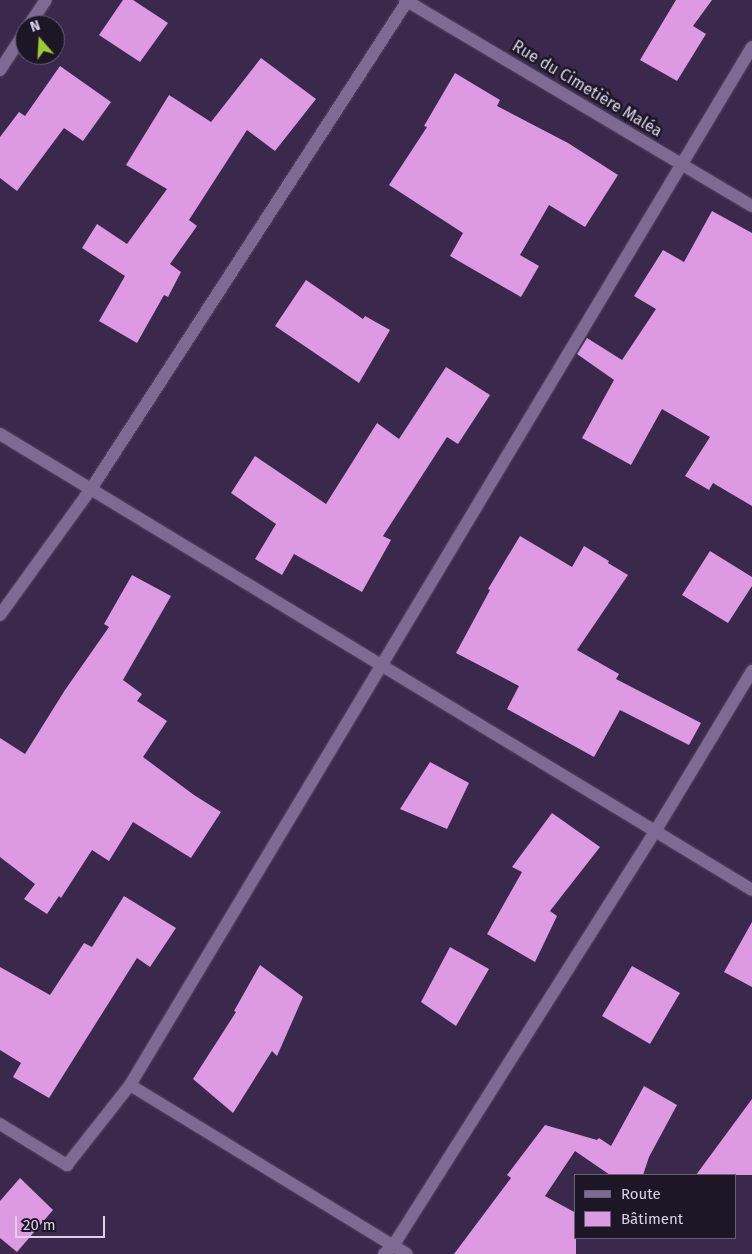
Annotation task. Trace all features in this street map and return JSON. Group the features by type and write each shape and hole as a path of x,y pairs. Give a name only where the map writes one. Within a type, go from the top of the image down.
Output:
{"street":[{"path":"36,15 46,0"},
{"path":"0,615 91,489 406,0"},
{"name":"Rue du Cimetière Maléa","path":"406,0 752,206"},
{"path":"0,1124 67,1165 130,1084 752,46"},
{"path":"0,70 15,47"},
{"path":"0,434 656,830 752,890"},
{"path":"388,1250 656,830 752,671"},
{"path":"130,1084 388,1250 407,1254"}],"building":[{"path":"123,0 133,0 168,23 140,62 99,35"},
{"path":"676,0 712,0 693,26 706,34 677,81 640,60"},
{"path":"261,58 316,99 275,151 247,130 189,220 197,226 170,264 181,272 168,297 164,295 137,343 99,321 125,276 82,248 97,224 127,244 167,189 126,165 169,95 211,122"},
{"path":"60,66 111,102 83,141 64,128 17,191 0,178 0,137 19,112 25,116"},
{"path":"455,73 500,100 497,106 568,143 618,175 585,227 549,205 520,255 539,266 521,297 450,256 463,233 389,185 427,127 424,126"},
{"path":"712,211 752,233 752,506 713,483 709,490 685,476 710,437 662,409 631,465 582,438 614,380 577,354 587,338 622,360 656,309 634,296 663,250 684,262"},
{"path":"306,280 363,319 365,316 390,330 359,383 275,326"},
{"path":"446,367 490,395 458,444 447,437 383,536 391,540 362,592 294,554 282,575 255,559 276,524 231,493 255,456 326,504 377,423 399,439"},
{"path":"520,536 572,567 584,546 628,575 577,650 619,674 616,679 701,723 689,745 620,710 594,757 507,709 519,686 456,653 490,590 488,589"},
{"path":"710,551 752,577 752,586 728,623 682,595"},
{"path":"132,575 171,596 123,680 142,694 137,701 167,721 143,757 194,795 221,812 191,858 133,822 109,861 92,850 61,898 59,896 47,914 24,899 35,884 0,857 0,738 25,754 65,690 109,627 104,624"},
{"path":"430,762 469,783 447,829 400,809"},
{"path":"552,813 600,847 550,911 557,916 535,962 487,934 522,872 512,867"},
{"path":"124,896 176,928 150,967 137,958 49,1098 13,1077 21,1063 0,1050 0,967 50,995 84,943 92,947"},
{"path":"752,922 752,987 724,972"},
{"path":"450,947 489,969 456,1026 421,1002"},
{"path":"260,965 303,997 277,1056 272,1051 233,1113 193,1079 236,1012 234,1011"},
{"path":"632,966 680,993 650,1044 602,1016"},
{"path":"644,1086 677,1105 649,1157 643,1174 609,1174 575,1151 545,1196 574,1212 576,1254 454,1254 511,1178 507,1175 545,1125 597,1140 599,1138 611,1146"},
{"path":"752,1099 752,1175 697,1174"},
{"path":"20,1178 53,1210 17,1252 0,1238 0,1201"}]}
